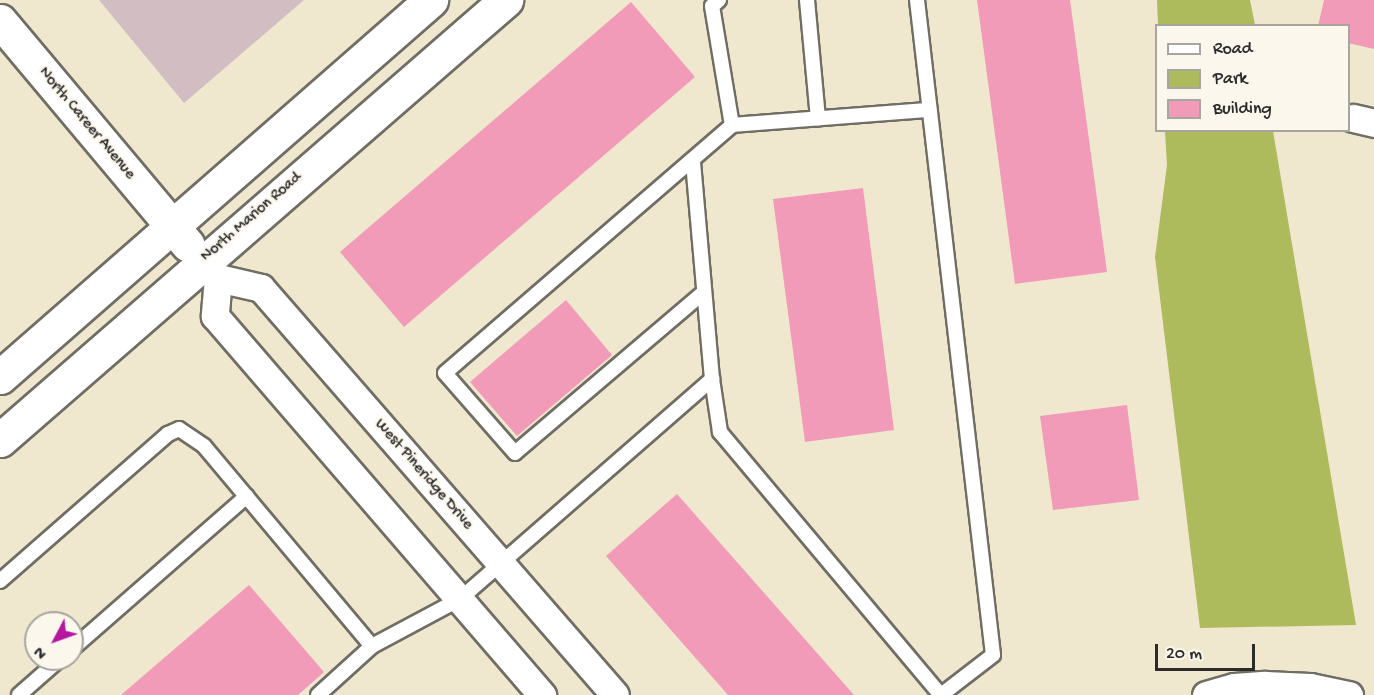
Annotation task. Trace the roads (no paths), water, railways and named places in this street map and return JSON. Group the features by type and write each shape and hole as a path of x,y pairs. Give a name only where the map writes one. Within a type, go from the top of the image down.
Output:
{"main road":[{"path":"0,377 432,0"},
{"name":"North Marion Road","path":"0,440 210,270 506,0"},
{"name":"North Career Avenue","path":"0,21 210,270"}],"street":[{"name":"West Pineridge Drive","path":"210,270 261,288 615,695"},
{"path":"210,270 215,316 542,695"},
{"path":"1206,695 1234,687 1265,685 1310,687 1348,695"}],"lane":[{"path":"719,0 712,6 732,125"},
{"path":"807,0 818,118"},
{"path":"693,162 712,379 720,432 941,695 993,655 917,0"},
{"path":"704,292 515,453 444,373 693,162 732,125 929,110"},
{"path":"318,695 372,646 460,599 712,379"},
{"path":"0,581 168,434 179,429 204,446 372,646"},
{"path":"84,639 247,496"},
{"path":"19,695 46,671"}]}
